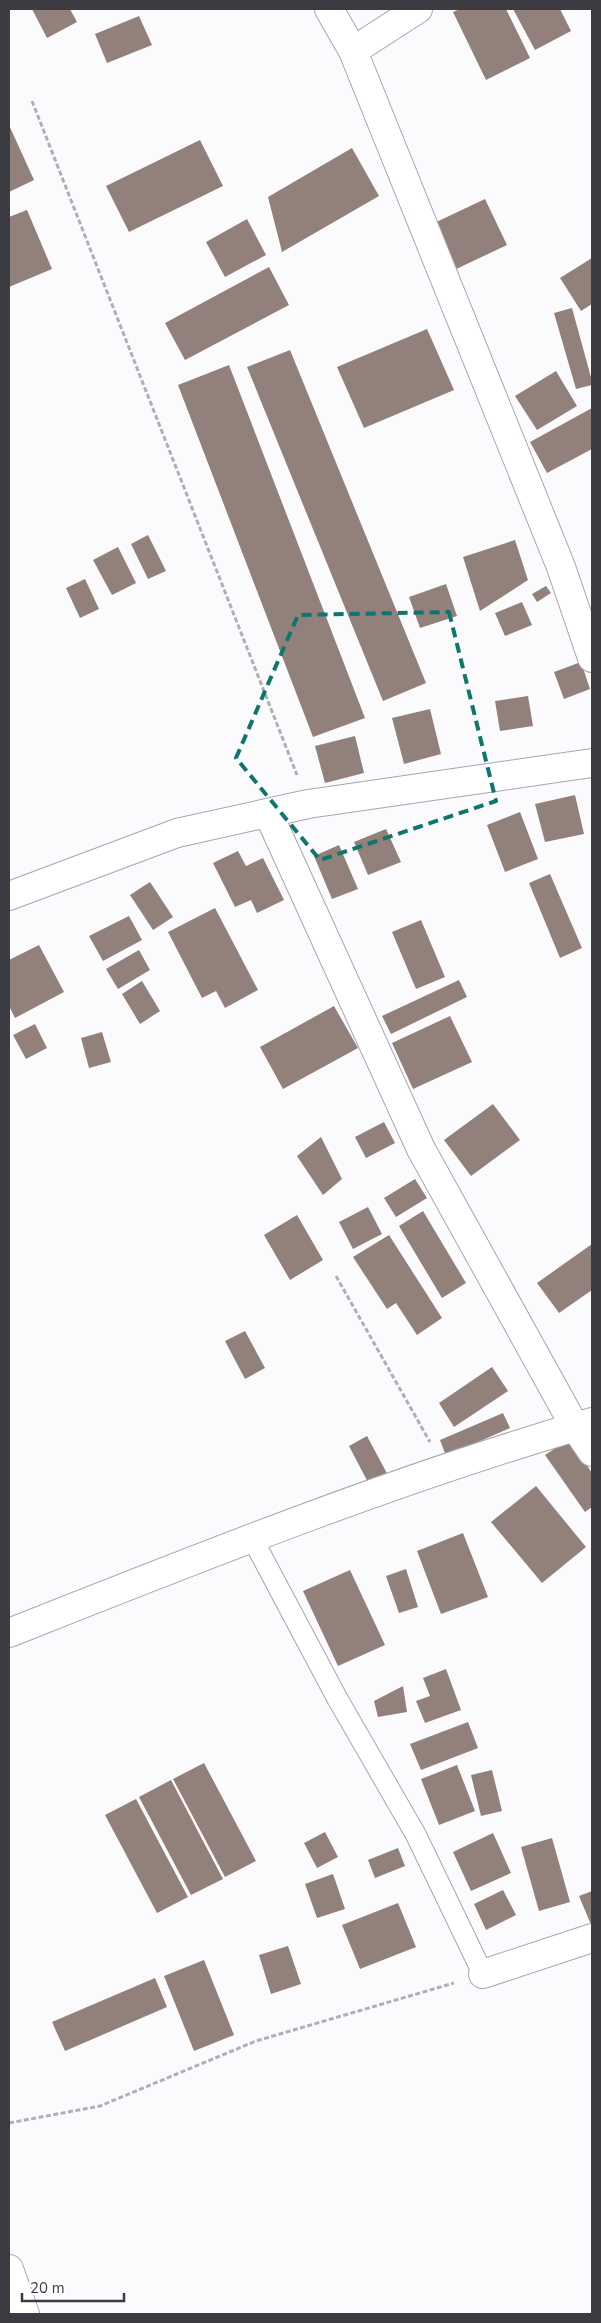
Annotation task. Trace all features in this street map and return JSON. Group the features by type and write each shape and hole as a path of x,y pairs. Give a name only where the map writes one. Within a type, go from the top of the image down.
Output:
{"street":[{"path":"329,9 352,51 562,567 592,658"},
{"path":"352,51 418,9"},
{"path":"9,896 177,833 308,804 592,764"},
{"path":"268,813 421,1149 584,1425 592,1452"},
{"path":"9,1633 252,1538 445,1468 584,1425"},
{"path":"483,1974 592,1938"},
{"path":"9,2269 25,2314"}],"lane":[{"path":"252,1538 337,1698 416,1835 483,1974"}],"path":[{"path":"32,101 308,804"},
{"path":"336,1276 445,1468"},
{"path":"9,2123 100,2106 256,2041 483,1974"}],"highlighted area":[{"path":"449,612 496,801 320,860 236,758 298,615"}],"building":[{"path":"32,9 70,9 77,22 47,38"},
{"path":"460,9 506,9 530,58 486,80 453,12"},
{"path":"513,9 560,9 571,31 535,50"},
{"path":"139,16 152,45 107,63 95,34"},
{"path":"9,125 34,180 9,192"},
{"path":"200,140 223,186 129,232 106,186"},
{"path":"352,148 379,196 282,252 268,197"},
{"path":"485,199 507,245 452,271 430,225"},
{"path":"27,210 52,269 9,287 9,217"},
{"path":"247,219 266,255 225,277 206,242"},
{"path":"592,258 592,304 581,311 560,278"},
{"path":"269,267 289,305 185,360 165,323"},
{"path":"572,308 592,381 592,385 576,389 554,313"},
{"path":"427,329 454,390 364,428 337,367"},
{"path":"290,350 426,683 383,701 247,367"},
{"path":"229,365 365,718 313,737 178,385"},
{"path":"556,371 577,406 537,430 515,396"},
{"path":"592,408 592,449 547,473 530,442"},
{"path":"148,535 166,571 148,579 131,544"},
{"path":"515,540 528,580 480,611 463,557"},
{"path":"118,547 136,583 112,595 93,560"},
{"path":"85,579 99,609 80,618 66,588"},
{"path":"446,584 457,616 420,628 409,597"},
{"path":"546,586 551,593 537,602 532,594"},
{"path":"522,602 532,625 505,636 495,613"},
{"path":"581,662 590,689 564,699 554,672"},
{"path":"528,696 533,726 500,731 495,701"},
{"path":"430,709 441,754 404,764 392,718"},
{"path":"355,736 364,773 325,783 315,746"},
{"path":"575,795 584,834 545,842 535,804"},
{"path":"520,812 538,859 505,872 487,825"},
{"path":"386,829 401,862 368,875 354,842"},
{"path":"339,845 358,889 332,899 314,856"},
{"path":"238,851 246,866 263,858 284,900 257,913 251,900 235,907 213,863"},
{"path":"550,874 582,948 560,958 529,883"},
{"path":"150,882 173,917 153,930 130,895"},
{"path":"215,908 258,990 225,1008 216,991 202,998 168,932"},
{"path":"129,916 142,940 103,961 89,936"},
{"path":"421,920 445,977 416,989 392,932"},
{"path":"39,945 64,992 15,1018 9,1006 9,960"},
{"path":"139,950 150,970 118,989 106,969"},
{"path":"459,980 467,997 391,1034 382,1016"},
{"path":"142,981 160,1011 140,1024 122,994"},
{"path":"334,1006 358,1048 283,1089 260,1047"},
{"path":"450,1016 472,1062 413,1089 392,1043"},
{"path":"35,1024 47,1048 26,1059 13,1035"},
{"path":"102,1032 111,1062 89,1068 81,1038"},
{"path":"493,1104 520,1140 471,1176 444,1140"},
{"path":"384,1122 395,1143 366,1158 355,1137"},
{"path":"321,1137 342,1179 323,1195 297,1156"},
{"path":"415,1179 427,1198 396,1217 384,1198"},
{"path":"368,1207 382,1234 353,1249 339,1222"},
{"path":"423,1211 466,1283 442,1298 399,1226"},
{"path":"297,1215 323,1260 290,1280 264,1235"},
{"path":"389,1235 442,1318 417,1335 396,1303 387,1309 353,1257"},
{"path":"592,1244 592,1290 559,1313 537,1283"},
{"path":"245,1331 265,1368 245,1379 225,1341"},
{"path":"492,1367 508,1391 454,1427 439,1403"},
{"path":"503,1413 510,1428 446,1456 440,1440"},
{"path":"367,1436 391,1481 372,1490 349,1446"},
{"path":"569,1439 592,1473 592,1507 585,1512 545,1455"},
{"path":"536,1486 586,1547 542,1583 491,1522"},
{"path":"463,1533 488,1597 441,1614 417,1551"},
{"path":"406,1569 418,1607 399,1613 386,1576"},
{"path":"350,1570 385,1645 338,1666 303,1591"},
{"path":"446,1669 461,1710 425,1723 416,1701 430,1696 423,1678"},
{"path":"403,1686 407,1712 378,1717 374,1701"},
{"path":"468,1722 478,1748 421,1770 410,1744"},
{"path":"204,1763 256,1861 225,1877 173,1779"},
{"path":"457,1765 475,1811 439,1825 421,1779"},
{"path":"492,1770 502,1811 481,1816 471,1775"},
{"path":"171,1780 223,1879 191,1895 139,1797"},
{"path":"136,1799 188,1897 157,1913 105,1815"},
{"path":"325,1832 338,1857 317,1868 304,1843"},
{"path":"493,1833 511,1873 471,1891 453,1852"},
{"path":"552,1838 570,1902 539,1911 521,1847"},
{"path":"398,1848 405,1866 375,1878 368,1860"},
{"path":"333,1874 345,1909 317,1918 305,1884"},
{"path":"503,1890 516,1915 486,1930 474,1904"},
{"path":"592,1891 592,1927 579,1896"},
{"path":"398,1903 416,1947 360,1969 342,1925"},
{"path":"288,1946 301,1984 271,1994 259,1955"},
{"path":"204,1960 234,2035 194,2051 164,1976"},
{"path":"155,1978 167,2007 65,2051 52,2022"}]}
